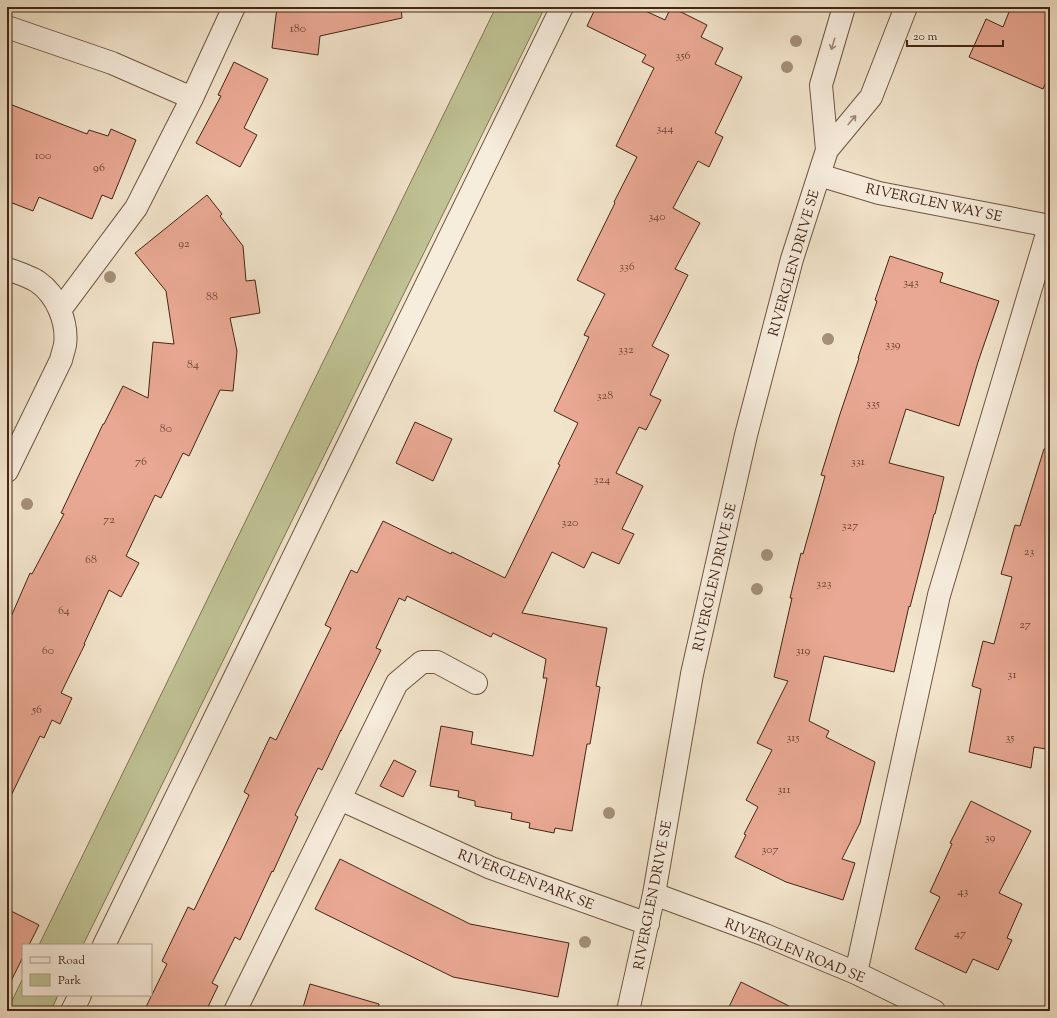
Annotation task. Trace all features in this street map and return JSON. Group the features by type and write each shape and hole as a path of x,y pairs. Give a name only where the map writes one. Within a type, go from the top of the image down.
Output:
{"street":[{"path":"60,310 136,208 192,98 234,7"},
{"path":"104,944 562,7"},
{"name":"RIVERGLEN DRIVE SE","path":"827,150 821,84 844,7"},
{"name":"RIVERGLEN DRIVE SE","path":"628,1011 654,894 692,674 744,442 792,259 827,150 871,97 906,7"},
{"path":"7,27 112,63 192,98"},
{"name":"RIVERGLEN WAY SE","path":"819,175 879,193 1050,225"},
{"path":"856,973 939,595 1050,225"},
{"path":"7,269 38,282 54,297 60,310 65,331 65,345 61,360 7,471"},
{"path":"235,1011 397,684 422,662 438,662 476,683"},
{"name":"RIVERGLEN PARK SE","path":"340,799 490,868 648,924"},
{"name":"RIVERGLEN ROAD SE","path":"654,894 766,935 856,973 934,1011"},
{"path":"72,1011 80,996"}],"green space":[{"path":"496,7 545,7 83,944 39,944"},
{"path":"22,980 22,996 58,996 51,1011 7,1011"}],"building":[{"path":"277,7 401,7 402,18 320,36 318,55 272,48"},
{"path":"596,7 637,7 665,20 671,7 707,25 701,37 723,48 715,64 742,77 715,133 723,137 709,167 698,161 673,208 700,223 675,269 688,275 652,346 669,355 650,395 661,400 646,430 639,427 616,473 643,486 622,529 634,534 619,564 592,552 584,568 552,552 522,613 607,628 596,686 600,687 590,744 587,744 572,831 555,828 554,833 529,828 530,823 511,819 512,813 475,806 475,801 458,797 459,791 430,786 441,726 473,732 471,744 533,756 547,678 543,678 546,659 493,633 491,637 407,596 405,601 399,598 376,648 381,650 322,770 318,768 295,815 298,817 240,940 235,937 212,983 218,986 206,1011 144,1011 167,964 162,961 188,907 194,910 249,795 244,792 270,737 276,740 331,628 325,625 351,570 357,573 383,521 505,578 560,465 558,464 578,423 554,411 589,337 584,335 605,294 577,280 637,157 616,146 654,68 642,62 646,55 587,26"},
{"path":"1011,7 1050,7 1050,73 1043,89 969,57 986,19 1003,27"},
{"path":"234,62 268,79 244,128 257,135 240,167 196,143 221,96 218,95"},
{"path":"7,103 87,134 89,130 108,136 111,129 136,140 112,199 102,195 92,219 39,197 33,211 7,201"},
{"path":"207,195 222,214 220,216 243,246 246,281 255,280 260,313 230,318 237,351 233,391 220,390 189,456 183,453 161,498 155,495 126,556 139,563 121,597 109,590 61,693 72,698 60,724 52,720 44,738 40,736 7,804 7,626 30,573 32,574 64,514 61,513 103,424 123,386 148,398 153,342 174,344 166,291 135,253"},
{"path":"890,256 943,273 940,282 999,301 978,362 959,426 906,409 889,463 944,477 910,607 909,606 894,672 824,656 809,721 829,731 826,737 875,762 860,823 842,859 855,863 843,900 786,882 735,857 746,835 744,834 758,807 746,800 772,750 757,743 788,681 774,677 801,553 803,554 825,476 821,475"},
{"path":"415,422 452,439 433,481 396,463"},
{"path":"1044,449 1050,450 1050,727 1046,749 1034,747 1031,768 969,752 981,689 972,686 983,641 994,644 1012,577 1001,574 1015,525 1020,526"},
{"path":"394,760 416,771 403,797 380,786"},
{"path":"971,801 1031,831 999,893 1022,904 1007,938 1012,940 998,970 973,959 966,973 915,949 940,897 930,892 952,844 950,843"},
{"path":"340,859 470,924 569,943 558,997 453,977 315,909"},
{"path":"7,909 39,925 30,944 22,944 22,959 7,989"},
{"path":"741,982 799,1011 727,1011"},
{"path":"310,984 379,1004 378,1011 302,1011"}]}
